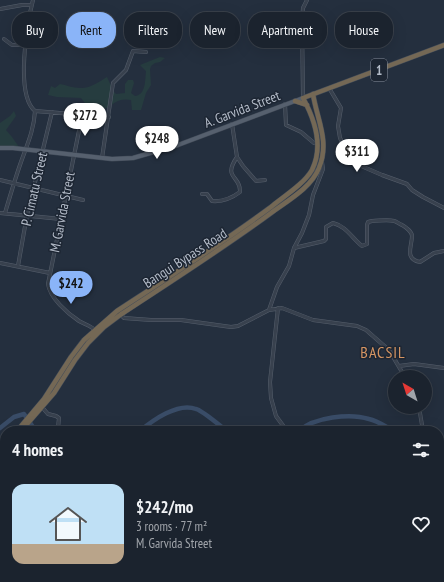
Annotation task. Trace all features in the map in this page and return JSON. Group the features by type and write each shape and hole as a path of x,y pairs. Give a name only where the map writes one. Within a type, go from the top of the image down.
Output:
{"highway":[{"name":"1","path":"303,98 444,45"},
{"path":"315,104 318,96 326,89"},
{"name":"Bangui Bypass Road","path":"24,425 54,393 96,332 118,313 243,228 301,182 311,171 316,158 318,142 313,94"},
{"name":"Bangui Bypass Road","path":"118,313 226,245 290,199 312,180 317,173 321,161 324,141 323,134 303,98"},
{"path":"295,101 307,106"}],"main road":[{"name":"A. Garvida Street","path":"0,148 119,159 143,156 303,98"}],"street":[{"path":"31,12 33,0"},
{"path":"303,98 302,22 303,8 308,0"},
{"path":"0,10 22,5 32,5"},
{"path":"4,39 12,45"},
{"path":"5,213 34,126 34,111 26,98 24,88 26,48"},
{"path":"102,158 113,83 126,70 133,52 146,52"},
{"path":"326,89 341,108 338,126 340,138 352,162 382,176 407,184 412,190 444,208"},
{"path":"285,104 286,125 300,132 314,143"},
{"path":"34,111 109,118"},
{"name":"P. Cimatu Street","path":"18,266 27,216 52,112"},
{"name":"M. Garvida Street","path":"82,116 48,287 55,298 74,318 96,332"},
{"path":"232,124 237,157 256,181 265,180"},
{"path":"202,194 207,194 214,201 219,201 231,198 240,192 238,183 232,175 231,170 237,157"},
{"path":"269,310 277,287 289,266 294,248 309,215 313,196 322,174 323,165 321,161"},
{"path":"0,180 83,200"},
{"path":"0,213 62,219"},
{"path":"294,248 324,241 326,239 326,227 333,223 341,226 362,246 366,246 368,222 395,221 411,233 411,256 416,261 420,262 434,253 444,251"},
{"path":"0,263 50,274"},
{"path":"118,313 124,318 181,320 231,327 238,326 269,310 278,308 287,309 305,318 313,320 361,327 389,350 401,370"},
{"path":"278,308 270,382 271,398 276,416 283,426"},
{"path":"399,366 414,364 444,368"},
{"path":"41,406 48,414 59,418 58,426"},
{"path":"419,414 422,426"}],"green space":[{"path":"160,57 165,58 151,66 151,85 146,93 141,110 132,110 131,100 125,99 116,102 108,108 99,108 97,114 86,113 87,106 81,98 48,95 51,86 55,88 60,84 75,88 83,88 94,85 107,77 116,94 125,93 125,84 128,80 133,80 134,83 131,93 135,96 139,95 143,90 146,71 140,65"},
{"path":"14,111 16,116 6,130 19,147 0,146 0,123"}],"waterway":[{"path":"147,426 166,413 189,407 199,410 220,426"},
{"path":"3,426 14,417 24,414 32,426"},
{"path":"306,426 323,419 342,416 361,417 385,426"}],"district":[{"name":"BACSIL","path":"383,352"}]}
